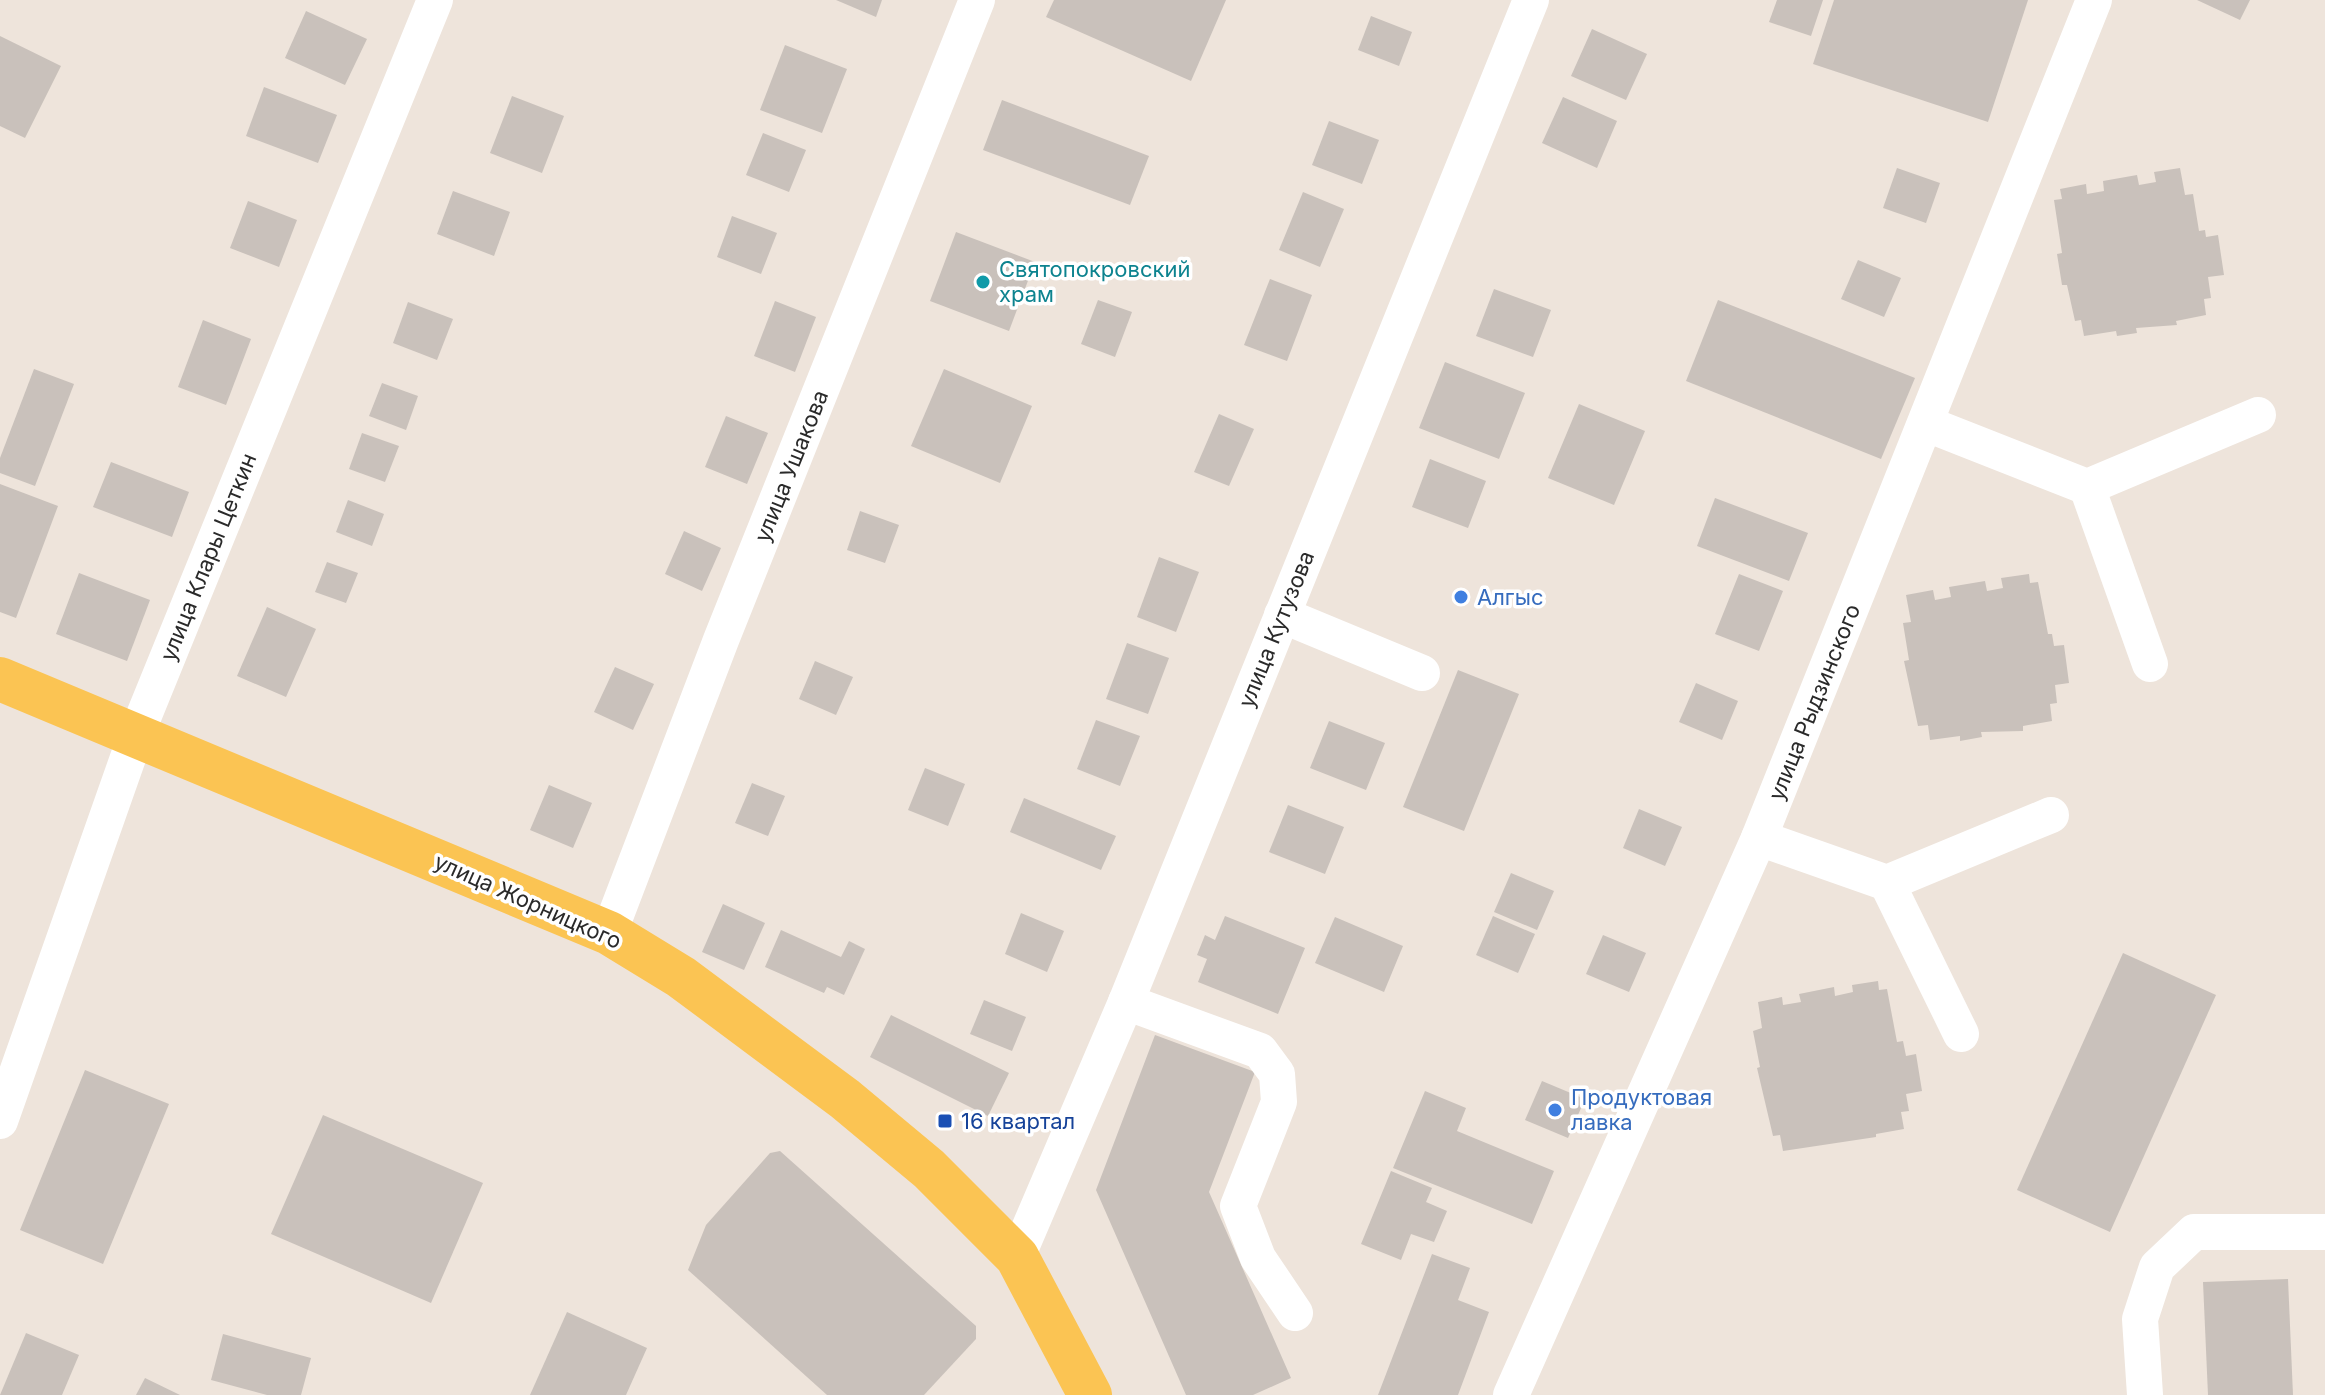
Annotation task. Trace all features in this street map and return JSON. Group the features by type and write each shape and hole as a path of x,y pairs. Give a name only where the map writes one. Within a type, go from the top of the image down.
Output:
{"main road":[{"name":"улица Жорницкого","path":"0,679 609,933 681,977 845,1099 929,1169 1017,1257 1090,1395"}],"street":[{"name":"улица Клары Цеткин","path":"0,1121 136,735 435,0"},
{"name":"улица Ушакова","path":"609,933 721,640 977,0"},
{"name":"улица Кутузова","path":"1017,1257 1126,1002 1531,0"},
{"name":"улица Рыдзинского","path":"1511,1395 1759,838 2094,0"},
{"path":"1927,424 2087,487 2258,415"},
{"path":"2087,487 2150,664"},
{"path":"1282,615 1422,673"},
{"path":"1759,838 1887,883 2051,815"},
{"path":"1887,883 1961,1034"},
{"path":"1126,1002 1260,1051 1277,1074 1279,1102 1238,1206 1258,1258 1295,1313"},
{"path":"2145,1395 2140,1319 2157,1267 2194,1232 2325,1232"}],"building":[{"path":"836,0 882,0 876,17"},
{"path":"1054,0 1226,0 1191,81 1046,17"},
{"path":"1777,0 1823,0 1811,36 1769,22"},
{"path":"1834,0 2028,0 1988,122 1813,64"},
{"path":"2197,0 2250,0 2240,20"},
{"path":"306,11 367,39 345,85 285,58"},
{"path":"1371,16 1412,32 1399,66 1358,50"},
{"path":"1592,29 1647,54 1626,100 1571,76"},
{"path":"0,36 61,66 25,138 0,126"},
{"path":"785,45 847,69 822,133 760,110"},
{"path":"264,87 337,115 318,163 246,136"},
{"path":"512,96 564,116 542,173 490,153"},
{"path":"1563,97 1617,121 1597,168 1542,143"},
{"path":"1002,100 1149,156 1130,205 983,150"},
{"path":"1329,121 1379,140 1362,184 1312,165"},
{"path":"763,133 806,150 789,192 746,175"},
{"path":"1897,168 1940,183 1926,223 1883,208"},
{"path":"2180,168 2185,195 2193,194 2199,231 2205,230 2206,237 2218,235 2224,275 2208,277 2211,298 2204,299 2206,315 2176,321 2177,325 2136,328 2137,333 2117,336 2116,331 2084,336 2081,320 2075,321 2067,285 2062,285 2057,254 2062,253 2054,200 2062,199 2060,189 2086,184 2087,194 2104,191 2103,181 2137,175 2139,185 2156,182 2154,172"},
{"path":"453,191 510,212 494,256 437,234"},
{"path":"1303,192 1344,209 1320,267 1279,250"},
{"path":"248,201 297,220 279,267 230,248"},
{"path":"732,216 777,233 761,274 717,257"},
{"name":"Святопокровский храм","path":"956,232 1035,262 1009,331 930,301"},
{"path":"1858,260 1901,278 1884,317 1841,299"},
{"path":"1270,279 1312,295 1287,361 1244,345"},
{"path":"1494,289 1551,310 1533,357 1476,336"},
{"path":"1098,300 1132,312 1115,357 1081,344"},
{"path":"1718,300 1915,378 1881,459 1686,381"},
{"path":"775,301 816,317 795,372 754,356"},
{"path":"408,302 453,319 437,360 393,343"},
{"path":"203,320 251,339 226,405 178,387"},
{"path":"1445,362 1525,393 1499,459 1419,428"},
{"path":"34,369 74,384 35,486 0,473 0,458"},
{"path":"944,369 1032,406 1000,483 911,446"},
{"path":"382,383 418,396 406,430 369,416"},
{"path":"1579,404 1645,431 1614,505 1548,478"},
{"path":"1219,414 1254,429 1229,486 1194,472"},
{"path":"726,416 768,433 747,484 705,467"},
{"path":"362,433 399,446 385,482 349,469"},
{"path":"1430,459 1486,481 1468,528 1412,507"},
{"path":"111,462 189,492 172,537 93,507"},
{"path":"0,484 58,506 16,618 0,612"},
{"path":"1715,498 1808,533 1789,581 1697,546"},
{"path":"348,500 384,514 372,546 336,532"},
{"path":"860,511 899,525 885,563 847,550"},
{"path":"684,531 721,548 702,591 665,574"},
{"path":"1159,557 1199,572 1176,632 1137,617"},
{"path":"327,562 358,573 346,603 315,592"},
{"path":"79,573 150,600 127,661 56,634"},
{"path":"1739,574 1783,591 1759,651 1715,634"},
{"path":"2029,574 2030,583 2038,582 2048,634 2052,634 2054,646 2064,645 2069,683 2055,685 2057,703 2050,704 2052,721 2023,726 2023,731 1981,732 1982,737 1960,741 1960,736 1930,740 1928,725 1918,726 1904,661 1909,660 1903,623 1911,622 1906,595 1933,590 1935,600 1951,597 1949,587 1985,581 1987,591 2003,588 2001,578"},
{"path":"267,607 316,629 286,697 237,676"},
{"path":"1127,643 1169,658 1148,714 1106,699"},
{"path":"815,661 853,677 836,715 799,699"},
{"path":"615,667 654,684 633,730 594,712"},
{"path":"1458,670 1519,694 1464,831 1403,807"},
{"path":"1696,683 1738,701 1722,740 1679,722"},
{"path":"1096,720 1140,736 1120,786 1077,769"},
{"path":"1329,721 1385,743 1366,790 1310,768"},
{"path":"925,768 965,784 948,826 908,810"},
{"path":"752,783 785,796 768,836 735,823"},
{"path":"549,785 592,803 573,848 530,830"},
{"path":"1024,798 1116,836 1101,870 1010,832"},
{"path":"1288,805 1344,827 1325,874 1269,852"},
{"path":"1639,809 1682,827 1665,866 1623,848"},
{"path":"1511,873 1554,891 1537,930 1494,912"},
{"path":"723,904 765,923 744,970 702,952"},
{"path":"1021,913 1064,931 1047,972 1005,954"},
{"path":"1225,916 1305,948 1278,1014 1198,982 1207,959 1197,955 1205,935 1215,940"},
{"path":"1493,916 1535,934 1518,973 1476,955"},
{"path":"1335,917 1403,946 1384,992 1315,963"},
{"path":"781,930 841,957 849,941 865,949 844,995 827,987 824,993 765,967"},
{"path":"1603,935 1646,953 1629,992 1586,974"},
{"path":"2123,953 2216,995 2110,1232 2017,1190"},
{"path":"1878,981 1879,990 1887,989 1897,1042 1903,1041 1906,1056 1916,1054 1922,1091 1906,1094 1909,1111 1901,1112 1904,1129 1876,1134 1876,1137 1783,1151 1780,1135 1773,1136 1757,1068 1760,1067 1753,1031 1762,1028 1758,1002 1782,997 1783,1005 1801,1002 1799,994 1834,987 1835,996 1853,992 1852,985"},
{"path":"984,1000 1026,1017 1012,1051 970,1034"},
{"path":"891,1015 1009,1073 988,1116 870,1057"},
{"path":"1155,1035 1255,1072 1209,1192 1291,1378 1253,1395 1186,1395 1096,1190"},
{"path":"85,1070 169,1104 103,1264 20,1230"},
{"name":"Продуктовая лавка","path":"1542,1081 1585,1099 1568,1138 1525,1120"},
{"path":"1425,1091 1466,1108 1457,1131 1554,1171 1532,1224 1393,1168"},
{"path":"323,1115 483,1183 431,1303 271,1234"},
{"path":"780,1151 976,1326 976,1339 924,1395 827,1395 688,1270 706,1225 770,1153"},
{"path":"1391,1171 1432,1188 1426,1202 1447,1211 1434,1242 1411,1234 1401,1260 1361,1244"},
{"path":"1432,1254 1470,1268 1458,1300 1489,1312 1458,1395 1378,1395"},
{"path":"2288,1279 2293,1395 2208,1395 2203,1282"},
{"path":"567,1312 647,1348 626,1395 530,1395"},
{"path":"26,1333 79,1355 62,1395 0,1395"},
{"path":"223,1334 311,1358 301,1395 267,1395 211,1380"},
{"path":"145,1378 180,1395 136,1395"}],"place":[{"name":"Святопокровский храм","path":"983,282"},
{"name":"Алгыс","path":"1461,597"},
{"name":"Продуктовая лавка","path":"1555,1110"},
{"name":"16 квартал","path":"945,1121"}]}
